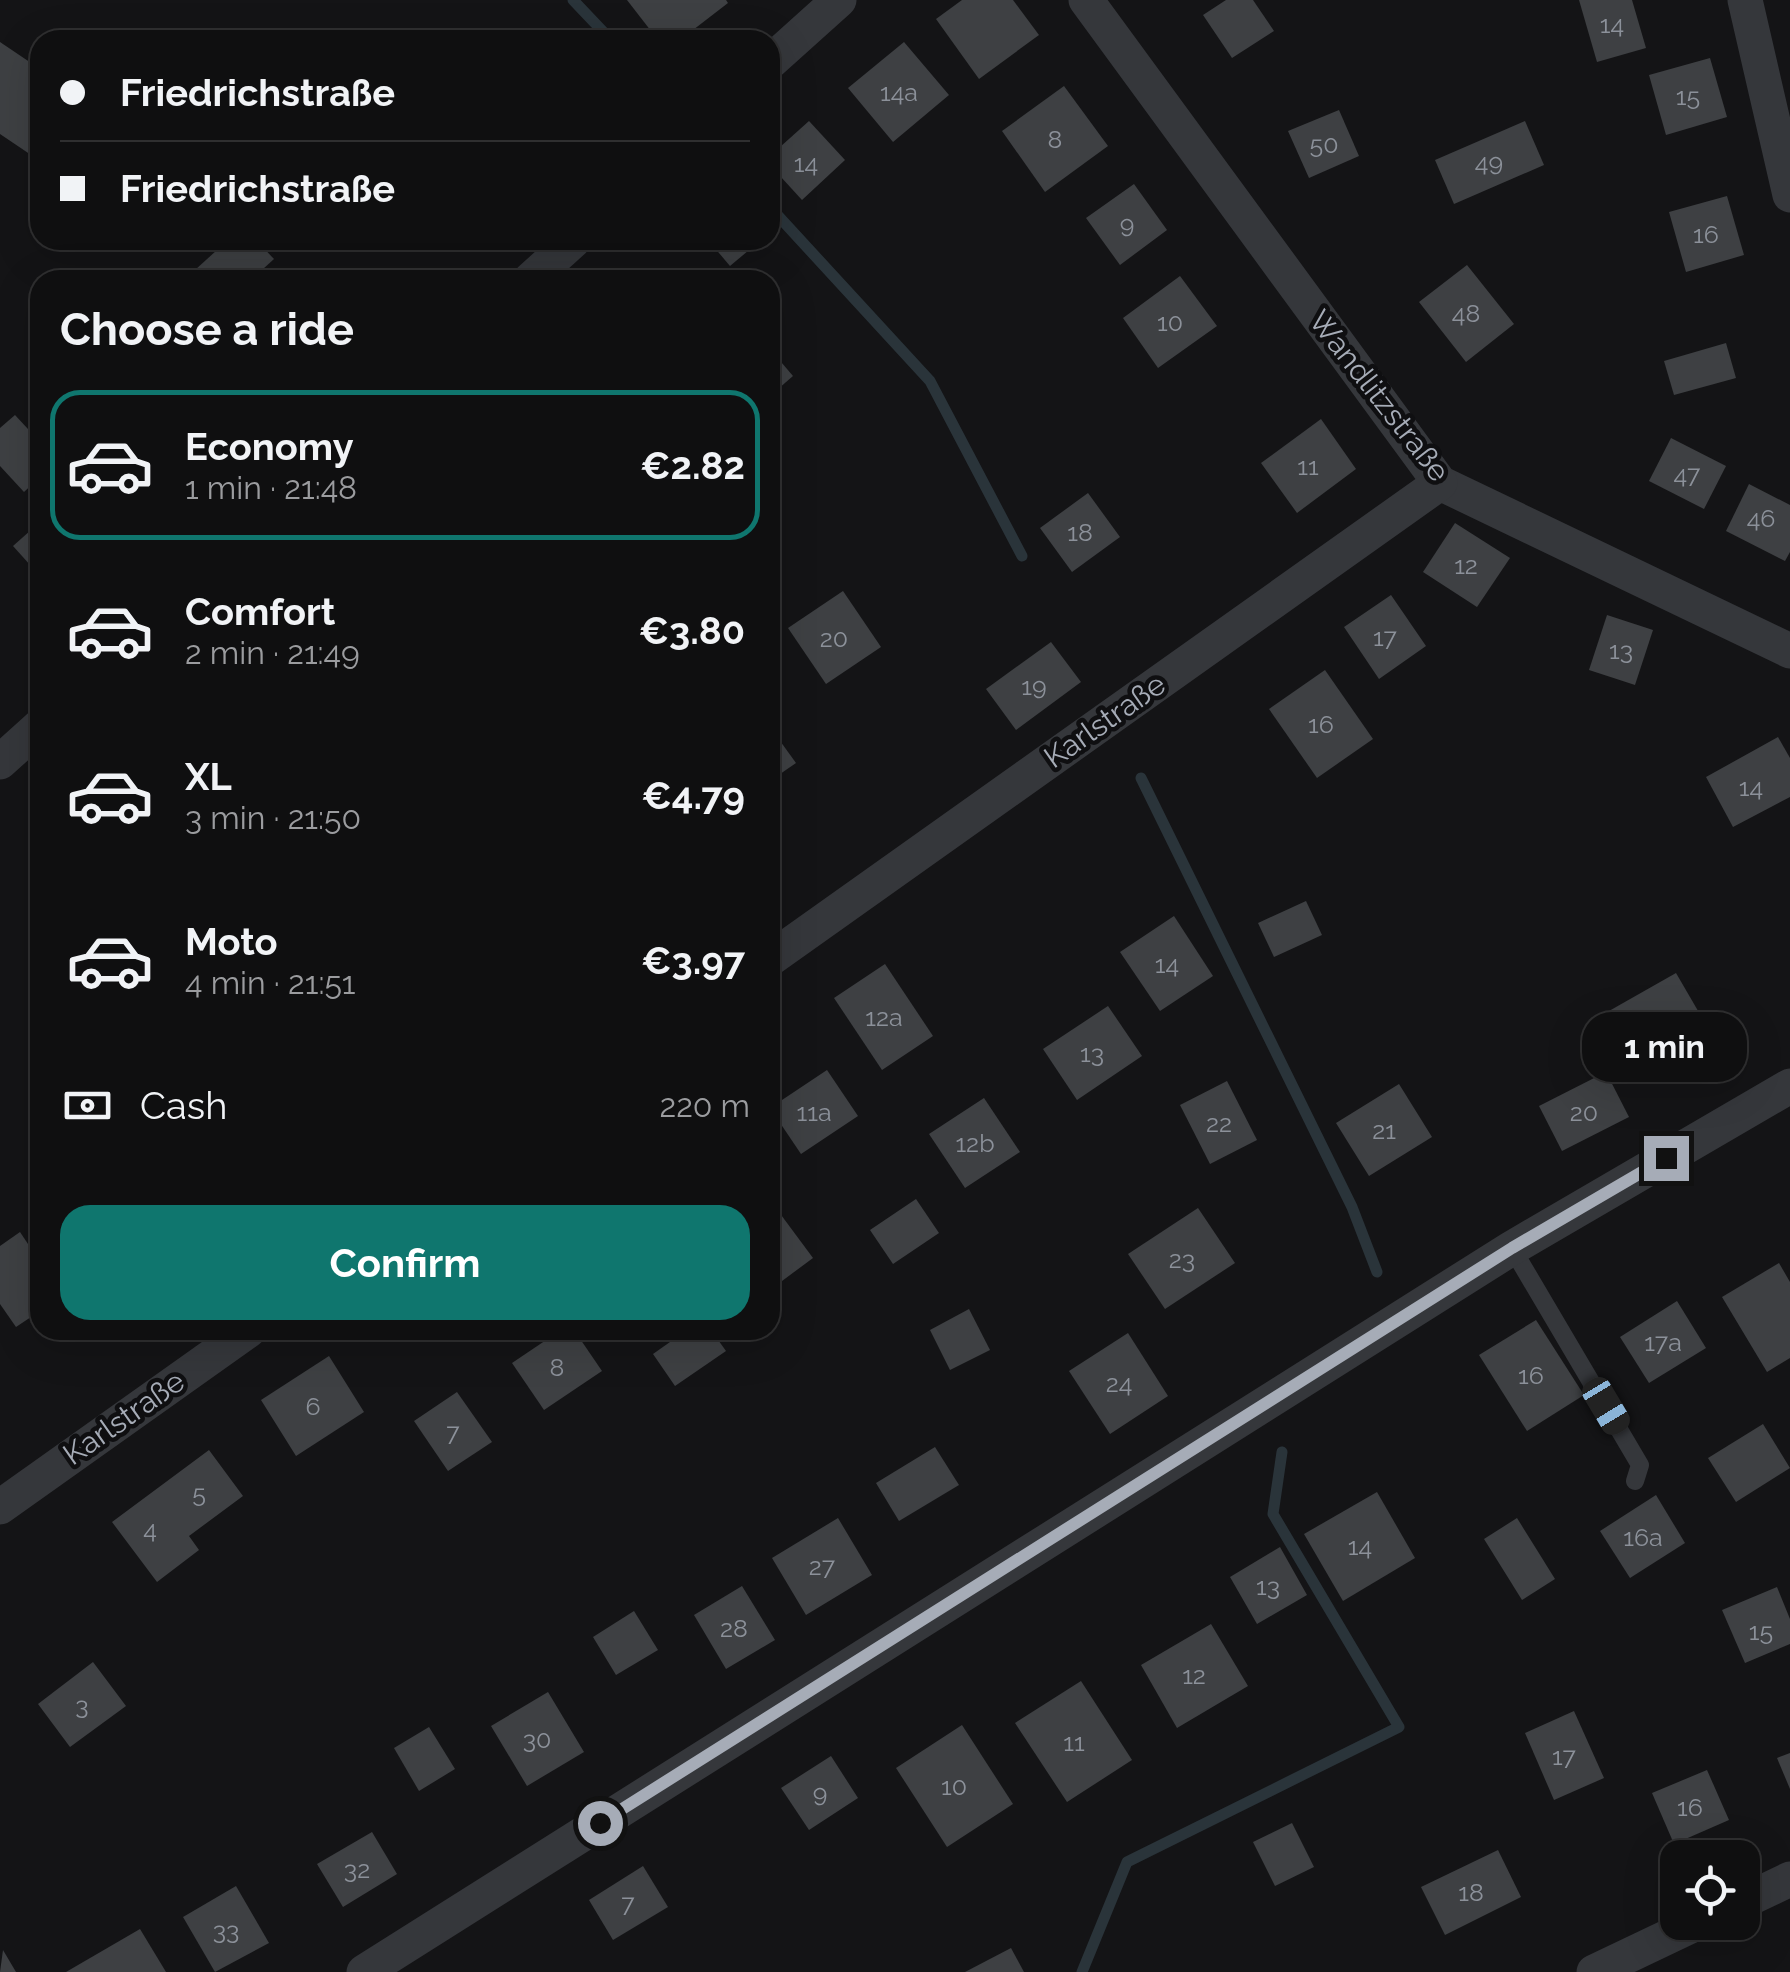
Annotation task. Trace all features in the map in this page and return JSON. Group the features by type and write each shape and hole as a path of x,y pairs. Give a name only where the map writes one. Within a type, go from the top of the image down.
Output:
{"street":[{"path":"780,53 838,0"},
{"name":"Wandlitzstraße","path":"1086,0 1440,483 1790,650"},
{"path":"1746,0 1779,100 1790,195"},
{"path":"541,270 563,250"},
{"name":"Karlstraße","path":"780,953 1440,483"},
{"path":"0,762 30,735"},
{"path":"364,1972 1512,1248 1790,1086"},
{"name":"Karlstraße","path":"0,1507 235,1340"},
{"path":"1760,1893 1790,1879"},
{"path":"1594,1972 1661,1940"}],"lane":[{"path":"1512,1248 1640,1465 1635,1481"}],"building":[{"path":"627,0 728,3 693,30 650,30"},
{"path":"962,0 1013,0 1039,35 979,79 936,19"},
{"path":"1226,0 1253,0 1274,31 1232,58 1203,15"},
{"path":"1579,0 1632,0 1646,48 1597,62"},
{"path":"0,42 30,62 30,154 0,134"},
{"path":"904,42 949,95 893,142 848,88"},
{"path":"1710,58 1727,117 1666,135 1649,75"},
{"path":"1064,86 1108,146 1045,192 1002,131"},
{"path":"1339,110 1359,156 1309,178 1288,131"},
{"path":"809,121 845,160 802,200 780,176 780,147"},
{"path":"1525,121 1544,165 1454,204 1435,160"},
{"path":"1134,184 1167,230 1120,265 1086,218"},
{"path":"1727,196 1744,255 1686,272 1669,212"},
{"path":"217,250 265,250 274,259 262,270 195,270"},
{"path":"716,250 749,250 730,266"},
{"path":"1467,265 1514,324 1466,362 1419,302"},
{"path":"1180,276 1217,326 1158,368 1123,318"},
{"path":"1726,343 1736,378 1674,395 1664,361"},
{"path":"780,361 793,376 780,387"},
{"path":"15,415 30,431 30,486 24,492 0,466 0,428"},
{"path":"1321,419 1356,469 1297,513 1261,463"},
{"path":"1671,438 1726,466 1704,509 1649,481"},
{"path":"1749,484 1790,505 1790,552 1785,561 1726,531"},
{"path":"1088,493 1120,537 1072,572 1040,528"},
{"path":"1455,523 1510,558 1477,607 1423,572"},
{"path":"30,531 30,565 13,546"},
{"path":"843,591 881,647 826,684 788,628"},
{"path":"1391,595 1426,646 1379,679 1344,627"},
{"path":"1607,615 1653,630 1635,685 1589,670"},
{"path":"1051,642 1081,682 1016,730 986,689"},
{"path":"1325,670 1373,739 1317,778 1269,709"},
{"path":"1778,737 1790,758 1790,797 1733,827 1706,777"},
{"path":"780,741 796,763 780,774"},
{"path":"1306,901 1322,935 1274,957 1258,923"},
{"path":"1174,916 1213,976 1160,1011 1120,952"},
{"path":"885,964 933,1036 882,1070 834,998"},
{"path":"1676,973 1708,1028 1642,1066 1609,1011"},
{"path":"1108,1006 1142,1056 1077,1100 1043,1049"},
{"path":"827,1070 858,1116 801,1154 780,1123 780,1101"},
{"path":"1606,1072 1629,1117 1562,1151 1539,1106"},
{"path":"1227,1081 1257,1140 1210,1164 1180,1105"},
{"path":"1399,1084 1432,1137 1369,1176 1336,1123"},
{"path":"984,1098 1020,1152 965,1188 929,1134"},
{"path":"916,1199 939,1233 893,1264 870,1230"},
{"path":"1198,1208 1235,1263 1165,1309 1128,1254"},
{"path":"780,1213 813,1258 782,1281 780,1278"},
{"path":"20,1232 30,1247 30,1318 16,1327 0,1304 0,1246"},
{"path":"1779,1263 1790,1282 1790,1358 1767,1372 1722,1297"},
{"path":"1677,1301 1706,1348 1649,1383 1620,1337"},
{"path":"969,1309 990,1350 950,1370 930,1330"},
{"path":"1536,1320 1584,1395 1527,1431 1479,1355"},
{"path":"1128,1333 1168,1396 1110,1434 1069,1371"},
{"path":"546,1340 581,1340 602,1371 544,1410 512,1363"},
{"path":"673,1340 718,1340 726,1351 675,1386 653,1354"},
{"path":"329,1356 364,1412 296,1456 261,1400"},
{"path":"457,1392 492,1442 448,1471 414,1421"},
{"path":"1763,1424 1790,1468 1736,1502 1708,1458"},
{"path":"935,1447 959,1485 899,1521 876,1483"},
{"path":"209,1450 243,1496 189,1536 199,1550 157,1582 112,1522"},
{"path":"1377,1492 1415,1558 1343,1601 1304,1534"},
{"path":"1656,1495 1685,1543 1630,1578 1600,1531"},
{"path":"838,1518 872,1575 806,1615 772,1558"},
{"path":"1517,1518 1555,1579 1522,1600 1484,1539"},
{"path":"1280,1547 1307,1595 1257,1624 1230,1577"},
{"path":"742,1586 775,1640 726,1669 694,1615"},
{"path":"1777,1587 1790,1619 1790,1644 1745,1663 1722,1610"},
{"path":"634,1611 658,1650 616,1675 593,1637"},
{"path":"1211,1624 1248,1686 1177,1728 1141,1665"},
{"path":"93,1662 126,1706 70,1747 38,1704"},
{"path":"1081,1681 1132,1760 1067,1802 1015,1723"},
{"path":"548,1692 584,1752 527,1786 491,1726"},
{"path":"1574,1711 1604,1778 1554,1800 1525,1733"},
{"path":"962,1725 1013,1804 947,1847 896,1768"},
{"path":"429,1727 455,1769 419,1791 394,1748"},
{"path":"1790,1753 1790,1789 1777,1758"},
{"path":"831,1756 858,1798 809,1830 781,1788"},
{"path":"1707,1770 1729,1820 1683,1840 1672,1840 1652,1793"},
{"path":"1292,1823 1314,1867 1275,1886 1253,1842"},
{"path":"372,1832 397,1874 343,1907 317,1864"},
{"path":"1498,1850 1521,1897 1445,1935 1421,1887"},
{"path":"643,1866 668,1907 613,1940 589,1900"},
{"path":"236,1886 269,1943 215,1972 183,1917"},
{"path":"140,1929 166,1972 66,1972"},
{"path":"1011,1948 1024,1972 965,1972"},
{"path":"3,1950 16,1972 0,1972"}],"waterway":[{"path":"573,0 602,30"},
{"path":"780,218 930,381 1022,556"},
{"path":"1141,778 1352,1207 1377,1272"},
{"path":"1082,1972 1127,1862 1399,1727 1273,1514 1282,1452"}],"route":[{"path":"600,1823 1512,1248 1666,1158"}]}
